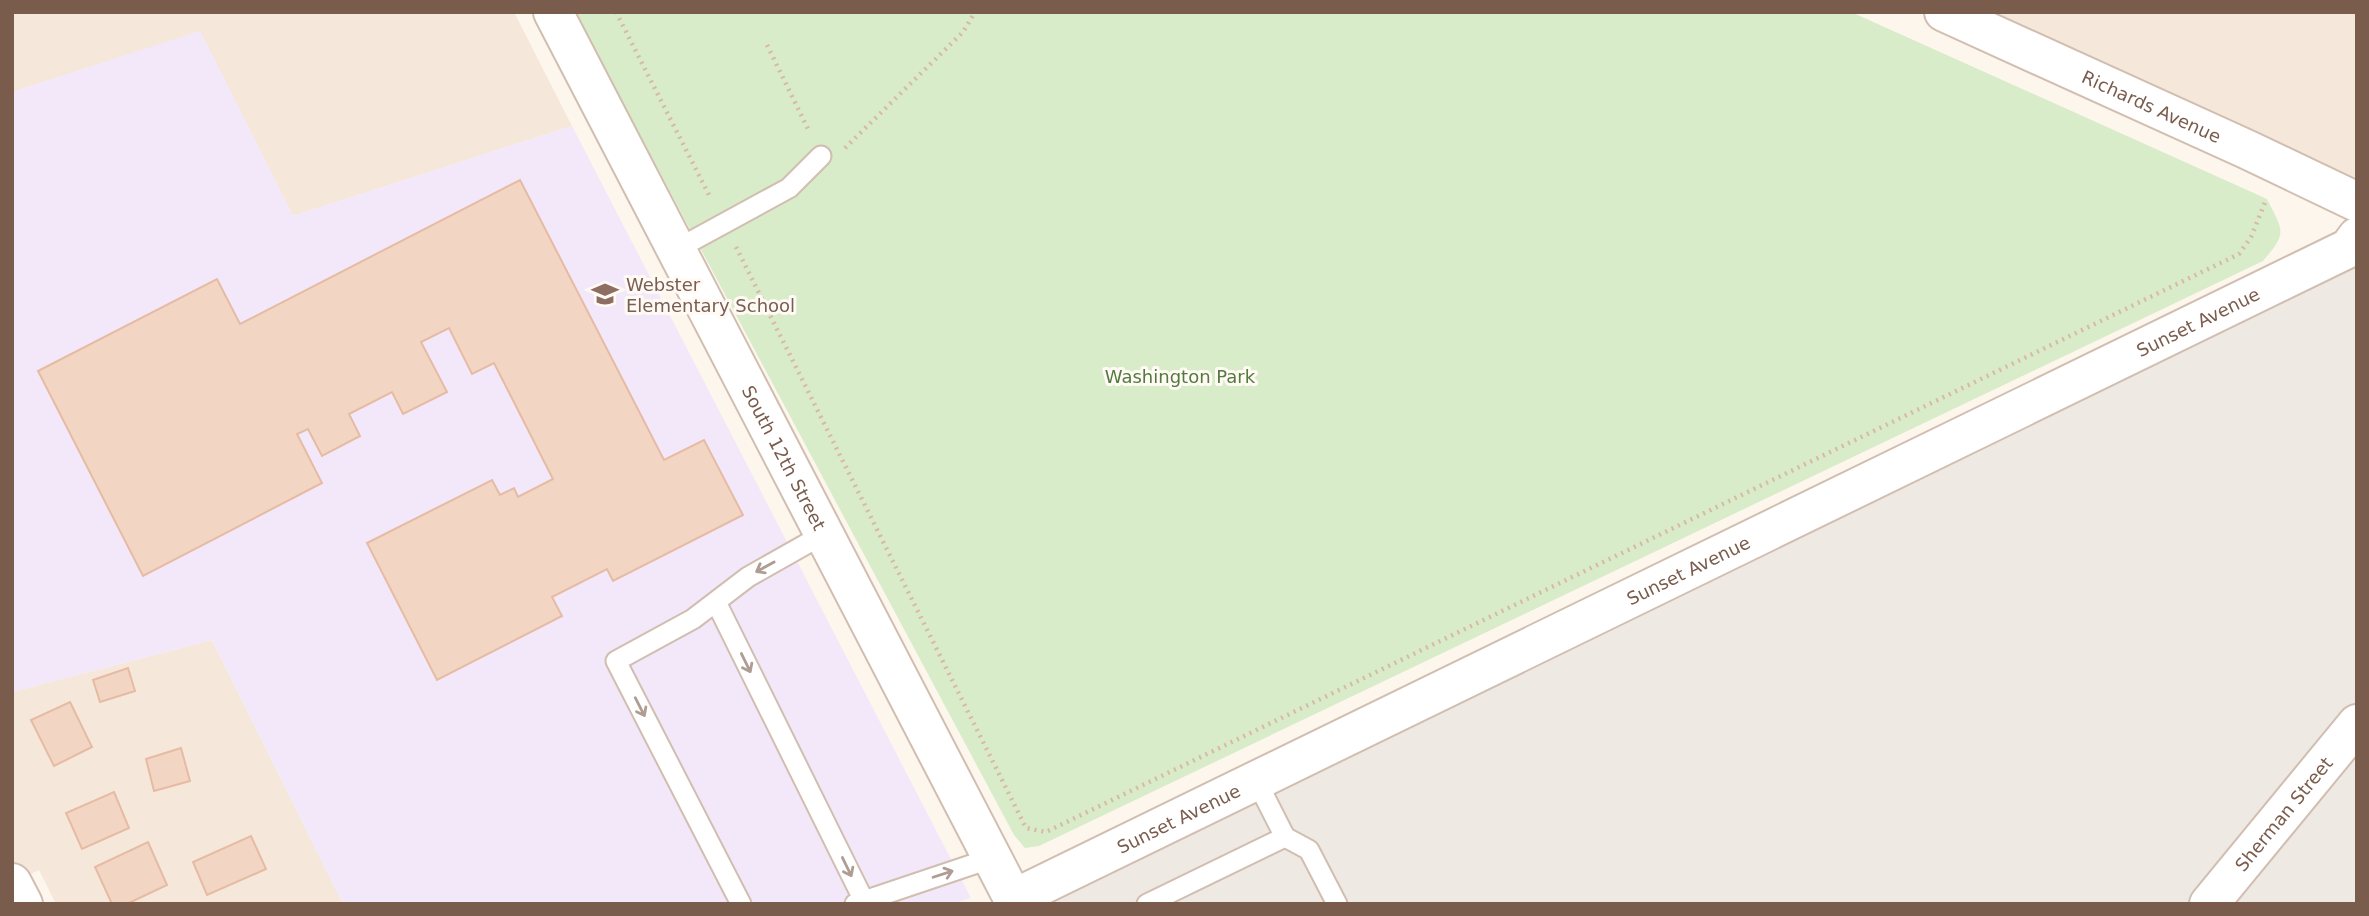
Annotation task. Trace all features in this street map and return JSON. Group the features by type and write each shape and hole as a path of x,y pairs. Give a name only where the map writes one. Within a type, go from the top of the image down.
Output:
{"street":[{"name":"South 12th Street","path":"553,12 1015,901"},
{"name":"Richards Avenue","path":"1944,12 2357,202"},
{"name":"Sunset Avenue","path":"1015,901 1256,780 2349,248 2357,237"},
{"name":"Sherman Street","path":"2209,904 2357,724"},
{"path":"12,883 23,904"}],"lane":[{"path":"677,249 789,188 821,156"},
{"path":"741,904 616,661 693,620 748,577 824,534"},
{"path":"716,602 860,902 992,858"},
{"path":"1256,780 1285,837 1309,849 1337,904"},
{"path":"1147,904 1285,837"}],"path":[{"path":"616,12 1026,828 1046,832 2239,254 2251,237 2267,199"},
{"path":"767,45 821,156 845,149 963,32 975,12"}],"shaded area":[{"path":"12,12 514,12 572,126 293,216 200,32 12,92"},
{"path":"1989,12 2357,12 2357,184"},
{"path":"200,31 293,216 572,126 971,898 952,904 343,904 212,640 12,692 12,92"},
{"path":"2357,260 2357,904 1041,904"},
{"path":"212,640 343,904 56,904 39,870 12,883 12,692"}],"green space":[{"name":"Washington Park","path":"574,12 1851,12 2267,199 2277,218 2280,231 2276,244 2263,261 1039,846 1025,848 1014,835"}],"building":[{"path":"520,180 664,460 704,440 743,515 613,581 607,569 552,597 562,616 437,680 367,543 492,480 500,495 514,488 518,497 553,479 494,363 472,374 449,328 421,342 447,392 403,414 392,392 349,414 360,436 322,456 308,429 297,434 322,483 143,576 38,371 217,279 240,324"},
{"path":"128,668 135,691 100,702 93,680"},
{"path":"70,702 92,747 54,766 31,720"},
{"path":"181,748 190,781 154,791 146,759"},
{"path":"114,792 129,828 82,849 66,813"},
{"path":"251,836 266,869 207,895 193,862"},
{"path":"148,842 167,885 127,904 112,904 95,867"}],"place":[{"name":"Webster Elementary School","path":"605,294"}]}
